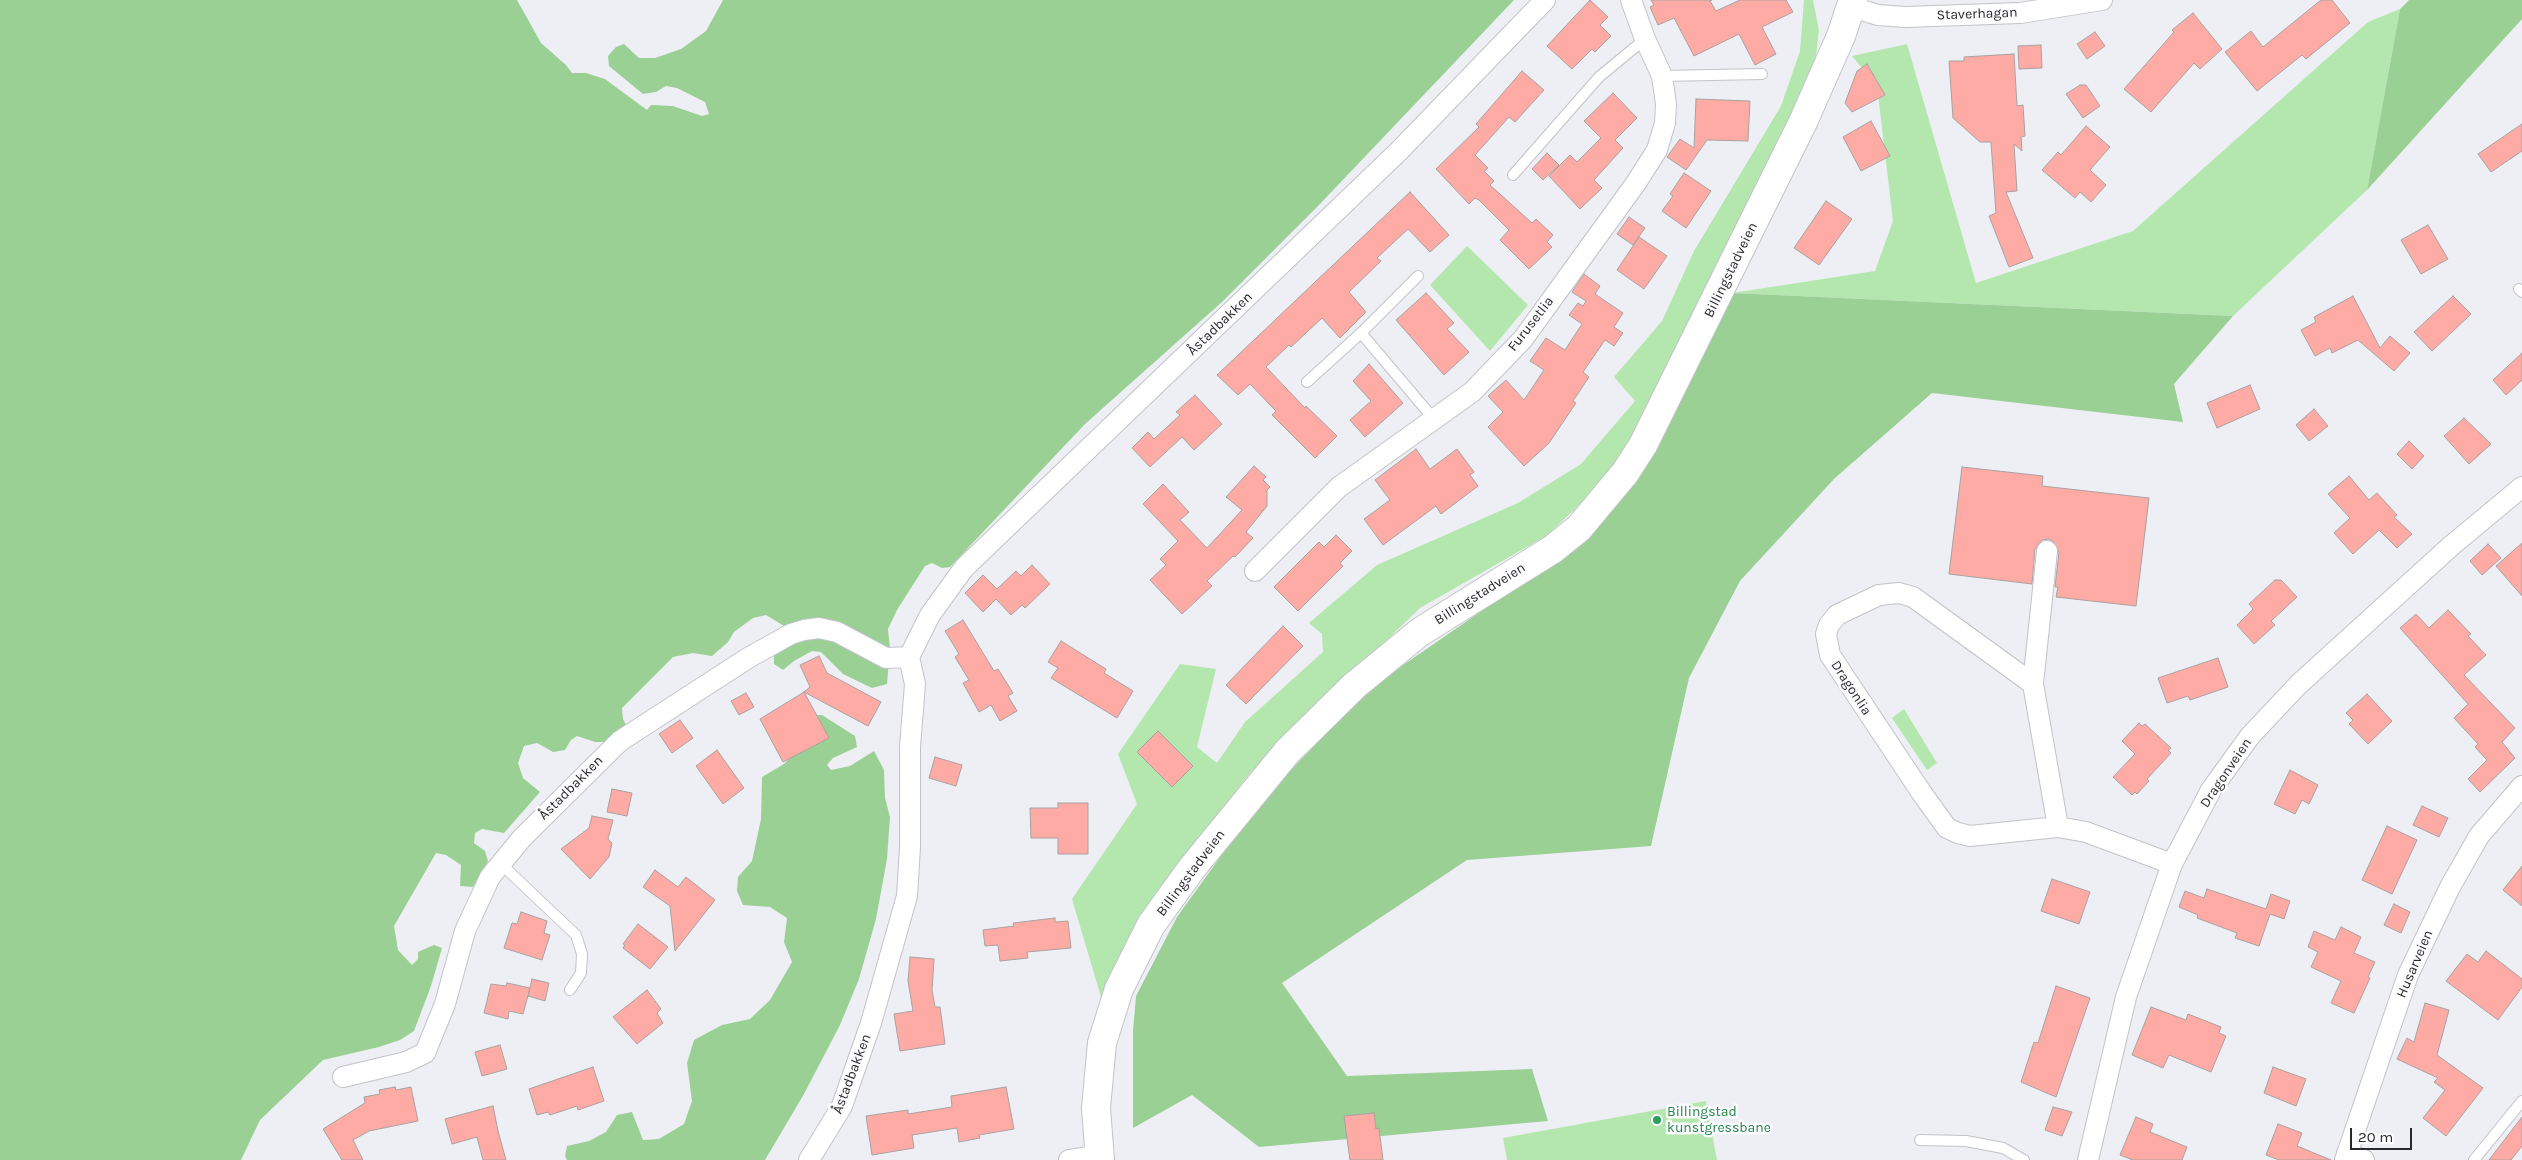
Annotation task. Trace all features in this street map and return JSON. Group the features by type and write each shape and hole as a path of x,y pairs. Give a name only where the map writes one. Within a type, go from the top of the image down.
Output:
{"main road":[{"name":"Billingstadveien","path":"1099,1158 1096,1108 1102,1043 1119,989 1152,925 1192,868 1287,752 1354,686 1420,632 1554,549 1579,528 1625,473 1644,445 1790,149 1822,82 1852,3"}],"street":[{"name":"Åstadbakken","path":"809,1160 842,1106 871,1023 907,896 910,847 910,746 916,684 909,657 930,615 964,568 1399,151 1545,0"},
{"name":"Furusetlia","path":"1255,571 1339,487 1472,392 1523,338 1636,183 1656,150 1665,123 1666,104 1662,76 1645,39 1631,0"},
{"name":"Staverhagan","path":"1852,3 1878,15 1914,17 2020,13 2102,0"},
{"name":"Dragonveien","path":"2088,1160 2126,997 2172,864 2210,790 2256,730 2299,684 2451,546 2522,487"},
{"path":"2047,551 2033,684 2058,828"},
{"name":"Dragonlia","path":"2033,684 1913,597 1900,593 1879,595 1837,615 1829,624 1826,634 1826,644 1830,655 1947,828 1958,834 1970,836 2058,828 2086,832 2172,864"},
{"name":"Åstadbakken","path":"343,1077 406,1062 425,1053 445,1004 465,931 478,898 500,864 522,838 620,741 715,679 791,634 819,628 837,632 886,658 909,657"},
{"name":"Husarveien","path":"2352,1158 2408,975 2450,887 2479,836 2522,786"},
{"path":"1070,1160 1099,1158"}],"lane":[{"path":"1513,175 1599,77 1645,39"},
{"path":"1662,76 1762,74"},
{"path":"1307,382 1361,333 1418,276"},
{"path":"1361,333 1434,418"},
{"path":"500,864 576,935 582,954 581,973 570,990"},
{"path":"2474,1160 2522,1101"},
{"path":"1920,1140 1966,1141 2003,1148 2024,1160"}],"green space":[{"path":"0,0 517,0 541,43 566,65 572,73 586,73 605,79 647,110 651,105 673,106 702,116 709,114 705,102 677,88 666,86 656,92 643,94 609,66 608,56 616,47 624,44 639,58 655,58 681,49 706,31 723,0 1514,0 1319,205 1222,302 1085,424 950,567 942,568 932,563 925,566 897,610 888,629 890,649 887,684 872,688 843,674 821,652 812,651 783,670 774,664 774,654 801,623 784,626 766,615 753,618 734,632 728,642 712,656 693,653 673,657 622,708 623,719 632,737 626,742 595,742 577,736 571,740 565,750 553,752 537,743 524,746 518,763 523,778 540,792 504,833 482,829 475,833 474,843 485,851 488,861 473,887 460,886 461,865 446,855 436,853 394,926 398,950 412,965 418,959 418,952 434,945 442,948 431,986 414,1031 400,1040 379,1047 323,1060 260,1120 241,1160 0,1160"},
{"path":"1804,0 1813,0 1819,30 1814,72 1646,415 1602,484 1546,536 1420,608 1250,773 1186,854 1132,934 1101,997 1072,899 1137,804 1118,754 1180,664 1216,669 1197,747 1217,763 1245,722 1323,652 1322,634 1309,623 1377,565 1518,503 1581,464 1635,401 1614,377 1662,321 1694,251 1781,106 1800,51"},
{"path":"2409,0 2522,0 2522,19 2367,190 2400,9"},
{"path":"2400,9 2367,190 2233,316 1732,293 1875,271 1893,221 1877,86 1852,56 1907,44 1976,283 2133,231 2368,22"},
{"path":"1467,246 1528,305 1490,351 1430,285"},
{"path":"1732,293 2233,316 2174,384 2183,422 1932,393 1834,479 1740,581 1689,678 1651,846 1467,860 1282,983 1347,1076 1532,1069 1548,1121 1259,1147 1192,1095 1133,1128 1133,1031 1136,996 1177,917 1257,806 1367,690 1557,559 1614,509 1665,428"},
{"path":"1904,709 1937,763 1927,770 1892,718"},
{"path":"804,715 822,715 855,736 857,747 833,758 827,765 831,770 850,766 874,751 884,770 885,798 890,817 887,859 876,919 859,979 840,1025 804,1094 765,1160 567,1160 565,1156 567,1146 589,1141 606,1132 617,1115 632,1112 643,1140 659,1139 684,1124 692,1101 687,1063 694,1040 722,1025 750,1019 770,1000 792,962 784,942 787,918 770,907 743,905 737,891 738,877 752,861 761,819 762,777 784,764 800,748"},
{"name":"Billingstad kunstgressbane","path":"1706,1101 1717,1160 1507,1160 1503,1138"}],"building":[{"path":"1590,0 1608,17 1600,25 1611,36 1595,52 1592,49 1572,69 1547,46"},
{"path":"1651,0 1712,0 1710,1 1716,11 1740,0 1786,0 1793,12 1762,27 1776,54 1755,65 1739,34 1694,56 1674,18 1658,25 1650,7 1654,5"},
{"path":"2321,0 2332,0 2350,23 2306,59 2302,55 2257,91 2225,52 2251,31 2263,47"},
{"path":"2193,13 2222,49 2200,69 2194,63 2151,112 2124,89 2174,32 2172,30"},
{"path":"2095,32 2105,46 2087,59 2077,44"},
{"path":"2041,45 2042,68 2019,69 2018,46"},
{"path":"2014,54 2017,106 2023,105 2025,136 2021,137 2022,151 2014,144 2017,191 2006,192 2033,258 2009,267 1989,216 1996,213 1991,142 1980,142 1953,118 1949,61 1964,61 1964,57"},
{"path":"1867,64 1885,95 1852,112 1845,103 1857,71"},
{"path":"1522,71 1544,90 1515,122 1509,117 1475,155 1488,168 1484,171 1494,181 1490,185 1532,223 1536,219 1553,235 1547,242 1552,247 1529,269 1500,240 1509,230 1479,200 1475,198 1469,204 1436,169 1479,127 1476,124"},
{"path":"2080,85 2086,85 2100,106 2083,118 2066,94"},
{"path":"1613,93 1637,118 1615,140 1623,148 1594,180 1602,188 1580,209 1549,176 1570,155 1577,162 1601,138 1584,121"},
{"path":"1696,99 1750,101 1748,141 1707,140 1686,170 1667,157 1680,139 1694,148"},
{"path":"1871,121 1890,156 1861,171 1843,137"},
{"path":"2522,124 2522,151 2491,172 2478,154"},
{"path":"2086,126 2110,147 2090,170 2106,185 2091,202 2080,192 2075,198 2042,170 2058,152 2061,155"},
{"path":"1547,153 1559,165 1543,180 1532,169"},
{"path":"1684,173 1711,191 1686,228 1662,211 1673,196 1670,194"},
{"path":"1410,192 1449,235 1430,252 1408,229 1377,258 1381,261 1349,292 1366,312 1340,338 1322,318 1266,367 1305,408 1306,406 1337,436 1315,458 1272,415 1276,411 1250,384 1238,395 1217,375"},
{"path":"1826,201 1852,219 1819,265 1794,248"},
{"path":"1629,217 1645,228 1633,245 1617,234"},
{"path":"2428,225 2448,259 2421,274 2401,240"},
{"path":"1639,237 1667,256 1644,289 1617,270"},
{"path":"1584,274 1600,286 1595,294 1623,313 1614,327 1623,333 1614,346 1605,340 1583,372 1589,377 1573,401 1576,403 1549,443 1524,466 1488,427 1503,412 1488,396 1506,380 1524,400 1544,370 1530,361 1546,338 1565,350 1582,324 1569,315 1578,303 1583,306 1586,301 1572,292"},
{"path":"1426,293 1454,323 1447,329 1469,352 1444,375 1396,320"},
{"path":"2353,296 2380,348 2390,336 2410,353 2394,371 2358,340 2332,353 2330,348 2315,356 2301,330 2316,322 2314,317"},
{"path":"2453,296 2471,314 2432,351 2414,332"},
{"path":"2522,353 2522,380 2506,395 2493,380"},
{"path":"1369,364 1403,403 1365,437 1350,420 1371,401 1353,381"},
{"path":"2250,385 2260,409 2217,428 2207,403"},
{"path":"1195,395 1222,424 1194,450 1182,437 1150,467 1132,448 1148,432 1154,439 1180,415 1176,412"},
{"path":"2314,409 2328,426 2309,441 2296,425"},
{"path":"2464,418 2491,444 2469,464 2444,436"},
{"path":"2409,441 2424,456 2412,469 2397,454"},
{"path":"1416,449 1430,469 1457,449 1474,472 1470,475 1478,486 1441,514 1436,506 1383,545 1364,519 1390,500 1375,480"},
{"path":"1254,466 1266,477 1263,480 1270,487 1267,490 1267,506 1246,532 1253,538 1235,557 1233,556 1207,581 1212,586 1182,614 1150,580 1166,565 1160,559 1178,541 1143,504 1163,484 1189,512 1180,520 1207,548 1242,510 1226,497"},
{"path":"1962,467 2043,476 2042,486 2149,498 2136,606 2056,597 2058,587 2055,587 2059,552 2054,542 2049,539 2042,540 2035,549 2032,584 1949,574"},
{"path":"2349,476 2369,500 2377,493 2397,515 2394,517 2412,534 2397,548 2379,530 2353,554 2334,533 2350,518 2328,494"},
{"path":"1336,535 1352,551 1340,563 1343,566 1298,611 1274,587 1319,542 1324,547"},
{"path":"2522,543 2522,596 2496,566"},
{"path":"2488,544 2501,558 2482,575 2470,561"},
{"path":"1032,565 1050,584 1025,608 1022,605 1011,615 996,599 983,612 965,593 983,575 997,589 1016,571 1021,576"},
{"path":"2275,580 2281,580 2297,597 2271,621 2275,625 2254,644 2237,625 2253,609 2249,604"},
{"path":"2448,610 2471,634 2468,636 2486,655 2464,675 2515,728 2502,742 2515,758 2480,792 2468,779 2487,760 2475,747 2478,744 2454,718 2468,704 2400,628 2416,614 2429,628"},
{"path":"963,620 994,671 998,669 1013,693 1008,696 1017,711 1000,721 991,705 979,712 963,683 969,680 955,657 959,654 945,631"},
{"path":"1283,626 1303,646 1246,704 1226,685"},
{"path":"1061,641 1106,669 1104,673 1133,691 1117,718 1051,678 1058,668 1048,662"},
{"path":"819,656 827,673 881,702 868,726 804,692 810,687 800,665"},
{"path":"2218,658 2228,687 2190,700 2188,696 2167,703 2158,678"},
{"path":"804,692 829,738 783,762 760,719"},
{"path":"746,693 754,707 739,715 731,701"},
{"path":"2367,694 2392,721 2368,744 2349,724 2353,720 2346,713"},
{"path":"680,720 693,738 672,753 659,734"},
{"path":"2139,723 2142,726 2145,724 2171,748 2168,750 2171,753 2147,779 2149,781 2137,794 2135,792 2132,795 2113,777 2135,754 2122,741"},
{"path":"1158,731 1193,766 1172,787 1137,752"},
{"path":"717,750 744,788 723,804 696,766"},
{"path":"935,757 962,765 956,786 929,778"},
{"path":"2290,770 2318,785 2309,804 2302,800 2295,814 2274,804"},
{"path":"612,789 632,793 627,816 607,812"},
{"path":"1058,803 1088,803 1088,854 1058,854 1058,838 1031,838 1030,808 1058,808"},
{"path":"2422,806 2448,818 2439,837 2413,825"},
{"path":"592,816 613,820 608,839 612,843 609,857 590,879 561,849 589,828"},
{"path":"2387,826 2417,840 2392,894 2362,880"},
{"path":"2522,866 2522,906 2503,890"},
{"path":"655,870 678,887 686,877 715,900 675,951 670,906 643,887"},
{"path":"2052,879 2090,892 2079,924 2041,911"},
{"path":"2207,889 2266,909 2271,894 2290,901 2284,919 2270,914 2259,946 2235,938 2237,933 2197,918 2198,915 2179,907 2185,891 2204,898"},
{"path":"2394,904 2410,912 2401,933 2384,925"},
{"path":"521,912 547,921 544,933 550,935 542,960 504,948 512,923 517,924"},
{"path":"1055,918 1055,922 1068,921 1071,948 1027,952 1028,958 1000,961 998,945 985,946 983,930 1014,926 1013,923"},
{"path":"638,924 668,947 650,969 623,948 625,945 623,944"},
{"path":"2341,927 2361,937 2354,953 2375,962 2354,1013 2331,1003 2341,981 2311,967 2318,952 2308,947 2314,931 2335,940"},
{"path":"2486,951 2522,979 2522,987 2498,1020 2446,981 2467,954 2478,962"},
{"path":"910,957 934,959 932,990 935,1007 940,1007 945,1044 900,1051 894,1014 913,1011 908,981"},
{"path":"532,979 549,983 545,1001 528,996"},
{"path":"507,983 530,988 523,1014 509,1011 508,1019 484,1013 491,984 506,986"},
{"path":"2056,986 2090,998 2056,1097 2021,1082 2034,1042 2038,1043"},
{"path":"647,990 661,1009 657,1013 663,1023 637,1044 613,1017"},
{"path":"2425,1003 2449,1010 2437,1055 2483,1088 2446,1136 2423,1118 2445,1090 2434,1082 2438,1078 2397,1059 2407,1038 2414,1042"},
{"path":"2151,1007 2186,1020 2188,1014 2221,1027 2219,1033 2226,1036 2211,1072 2169,1055 2163,1068 2132,1055"},
{"path":"500,1045 507,1069 482,1076 475,1052"},
{"path":"593,1067 604,1101 578,1110 577,1106 550,1115 548,1112 537,1115 529,1089"},
{"path":"2273,1067 2306,1079 2296,1106 2264,1093"},
{"path":"395,1087 396,1090 411,1087 418,1121 369,1131 353,1140 363,1160 342,1160 323,1129 365,1103 364,1097 380,1094 379,1090"},
{"path":"1006,1087 1014,1129 979,1135 980,1138 959,1142 957,1128 912,1135 914,1148 872,1155 866,1116 908,1110 908,1114 952,1107 951,1096"},
{"path":"493,1106 506,1160 483,1160 477,1137 452,1144 445,1119"},
{"path":"2053,1107 2072,1112 2062,1136 2045,1130"},
{"path":"1374,1113 1376,1129 1379,1128 1383,1160 1350,1160 1344,1116"},
{"path":"2136,1117 2153,1124 2150,1132 2187,1147 2182,1160 2133,1160 2120,1155"},
{"path":"2522,1117 2522,1146 2511,1160 2489,1160"},
{"path":"2278,1124 2302,1133 2297,1146 2331,1160 2279,1160 2266,1155"}],"place":[{"name":"Billingstad kunstgressbane","path":"1657,1120"}]}
